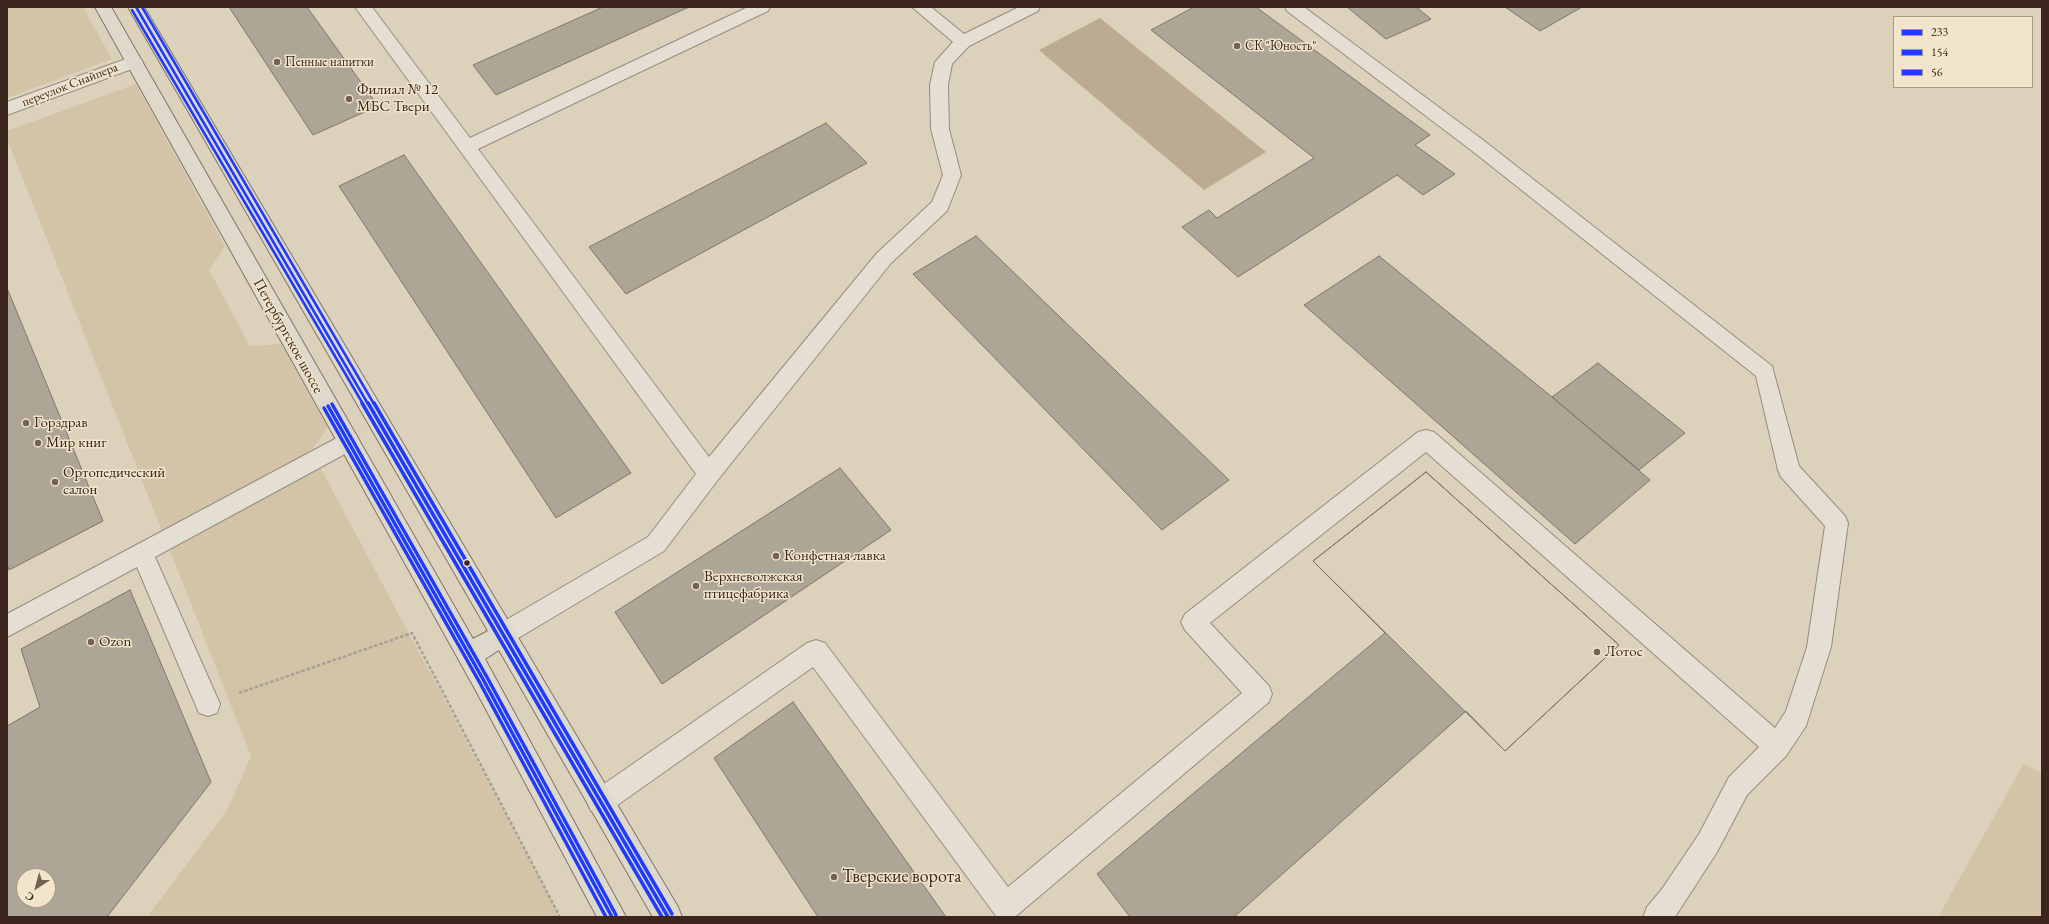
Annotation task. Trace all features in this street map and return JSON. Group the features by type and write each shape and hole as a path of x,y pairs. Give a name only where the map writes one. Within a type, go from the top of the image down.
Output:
{"main road":[{"name":"Петербургское шоссе","path":"103,7 469,655 612,917"},
{"path":"136,7 668,917"},
{"path":"134,62 162,50"},
{"path":"469,655 502,635"}],"street":[{"path":"363,7 709,474"},
{"path":"466,147 762,7"},
{"path":"920,7 963,42"},
{"path":"502,635 656,544 709,474 884,258 940,206 952,175 940,129 939,85 944,62 963,42 1032,7"},
{"path":"1293,7 1477,145 1765,372 1788,470 1837,523 1832,567 1819,647 1797,717 1777,747 1738,786 1708,843 1672,899 1657,917"},
{"name":"переулок Снайпера","path":"7,109 134,62"},
{"path":"600,802 816,651 1010,912 1260,694 1193,622 1426,439 1777,747"},
{"path":"7,626 348,441"},
{"path":"142,553 208,704"}],"path":[{"path":"208,704 412,633 447,703 560,917"}],"shaded area":[{"path":"7,7 83,7 112,59 7,98"},
{"path":"1100,18 1266,152 1204,190 1039,50"},
{"path":"136,84 225,246 209,270 250,346 281,344 328,428 311,450 560,917 147,917 227,810 251,756 7,139 7,131"},
{"path":"2024,763 2042,774 2042,917 1938,917"}],"building":[{"path":"229,7 307,7 378,106 313,135"},
{"path":"603,7 689,7 496,95 473,65"},
{"path":"1194,7 1256,7 1430,135 1415,145 1455,174 1423,195 1397,175 1238,277 1182,227 1209,210 1217,218 1314,158 1151,30"},
{"path":"1347,7 1416,7 1431,19 1386,39"},
{"path":"1505,7 1582,7 1540,31"},
{"path":"826,123 867,163 626,294 589,247"},
{"path":"404,155 631,473 556,518 339,186"},
{"path":"976,236 1229,480 1162,530 913,274"},
{"path":"1379,256 1552,397 1650,480 1575,544 1304,305"},
{"path":"7,288 103,521 9,570 7,564"},
{"path":"1598,363 1685,433 1639,470 1552,397"},
{"path":"840,468 891,530 662,684 615,612"},
{"path":"1426,472 1619,645 1505,751 1466,711 1234,917 1130,917 1097,874 1385,633 1313,561"},
{"path":"1426,472 1619,645 1505,751 1313,561"},
{"path":"130,590 211,782 107,917 7,917 7,726 40,707 21,649"},
{"path":"793,702 946,917 818,917 714,758"}],"transit line":[{"name":"233","path":"136,7 668,917"},
{"name":"56","path":"142,7 672,914"},
{"name":"154","path":"132,10 662,917"},
{"name":"56","path":"332,404 488,679 616,915"},
{"name":"233","path":"328,406 484,681 612,917"},
{"name":"154","path":"324,408 480,683 606,917"}],"place":[{"name":"СК \"Юность\"","path":"1237,46"},
{"name":"Пенные напитки","path":"277,62"},
{"name":"Филиал № 12 МБС Твери","path":"349,99"},
{"name":"Горздрав","path":"26,423"},
{"name":"Мир книг","path":"38,443"},
{"name":"Ортопедический салон","path":"55,482"},
{"name":"Конфетная лавка","path":"776,556"},
{"name":"Верхневолжская птицефабрика","path":"696,586"},
{"name":"Ozon","path":"91,642"},
{"name":"Лотос","path":"1597,652"},
{"name":"Тверские ворота","path":"834,877"}]}
